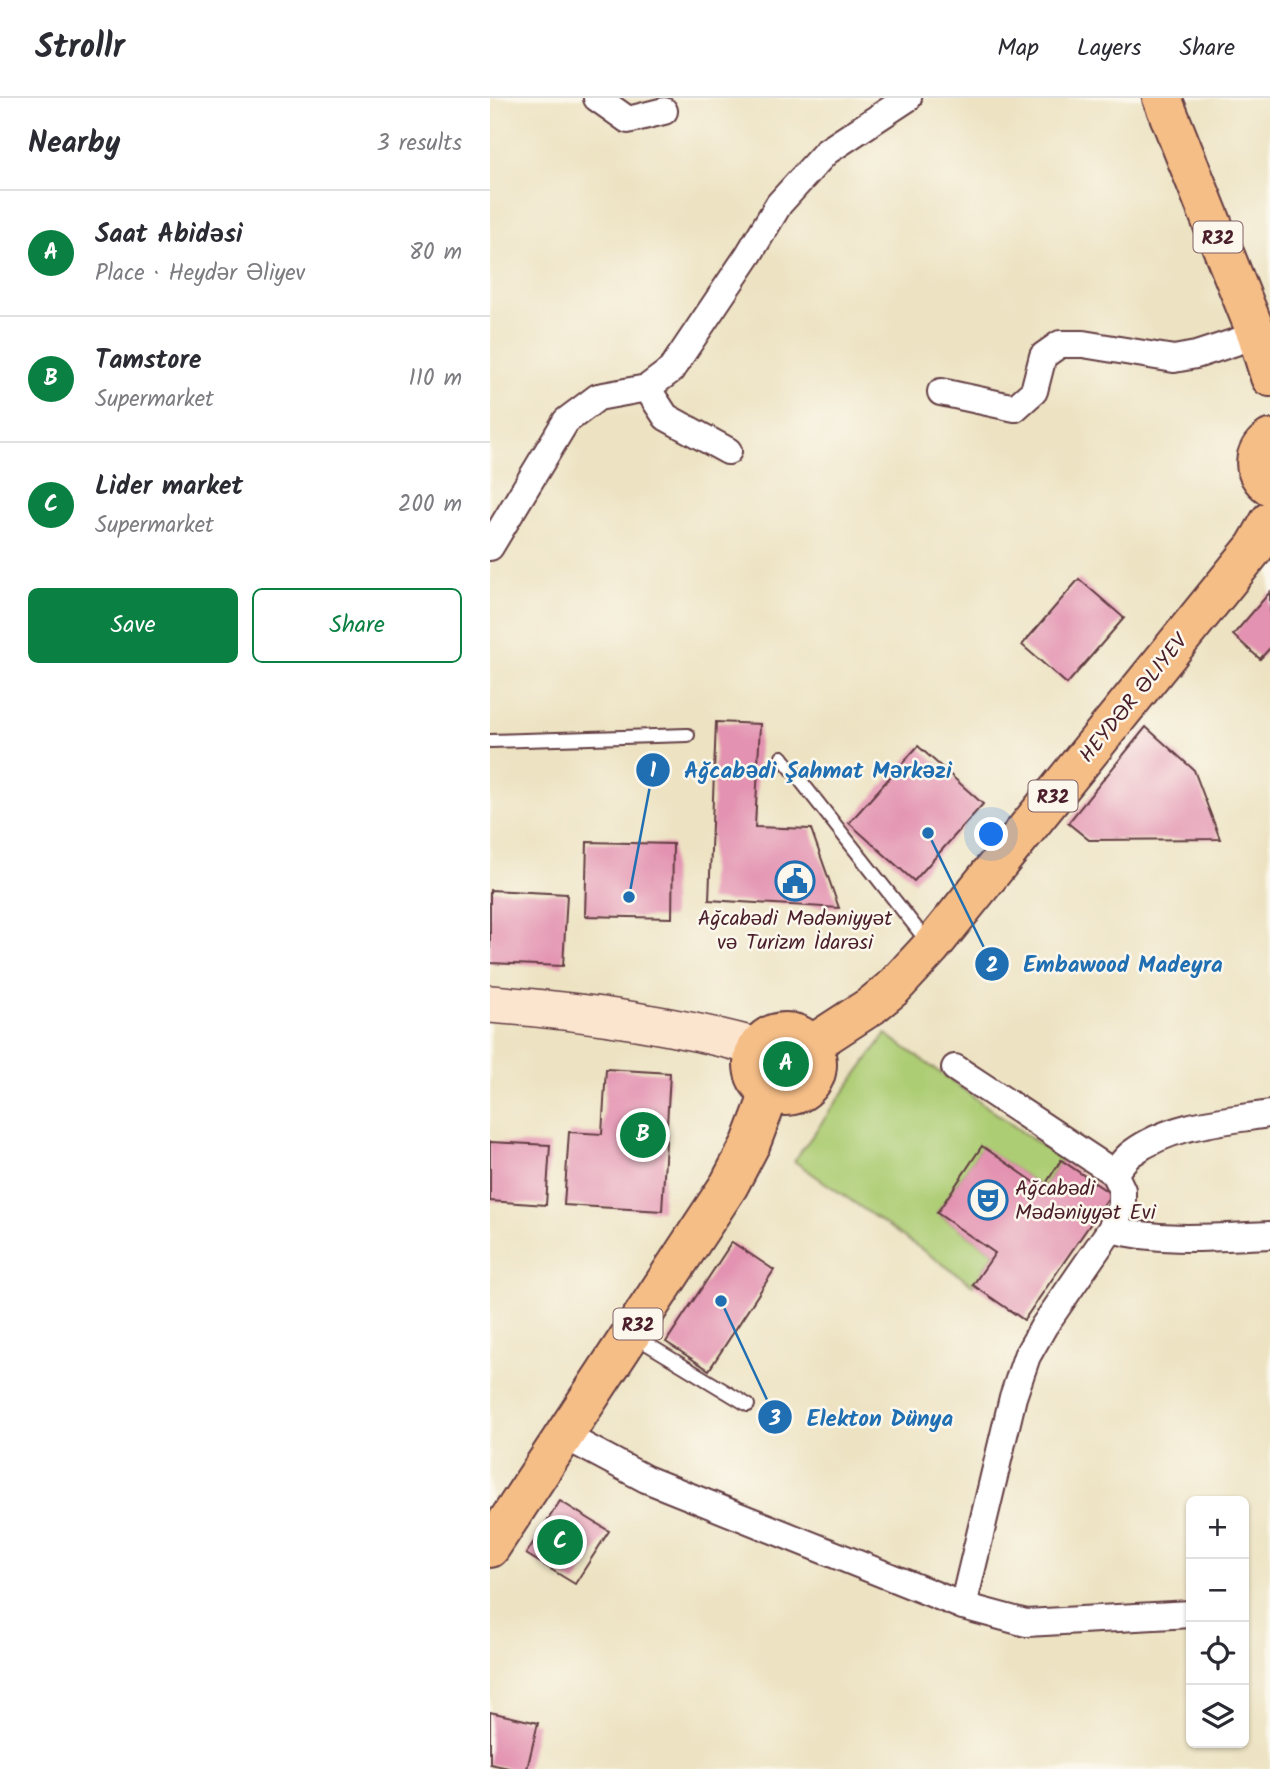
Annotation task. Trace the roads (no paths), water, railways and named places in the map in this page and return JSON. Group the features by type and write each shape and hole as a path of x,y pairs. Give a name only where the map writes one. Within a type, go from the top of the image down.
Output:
{"main road":[{"name":"R32","path":"1166,99 1257,335 1270,377"},
{"path":"1270,439 1259,450 1256,458 1259,475 1270,486"},
{"name":"HEYDƏR ƏLIYEV","path":"811,1045 871,1006 893,988 931,947 1255,547 1270,521"},
{"path":"490,1004 648,1021 757,1047"},
{"path":"794,1033 811,1045 817,1066 809,1085 801,1092 791,1096 770,1093 755,1078 753,1057 757,1047 773,1034 794,1033"},
{"name":"R32","path":"490,1548 739,1167 770,1093"}],"street":[{"path":"597,98 628,120 664,111"},
{"path":"490,547 566,421 598,397 647,388 671,370 749,254 779,204 826,152 908,98"},
{"path":"941,392 1016,408 1034,391 1043,356 1060,344 1083,344 1174,359 1196,355 1257,335"},
{"path":"647,388 666,417 728,451"},
{"path":"955,1068 1114,1173 1122,1190 1122,1207 1111,1229 1044,1326 1027,1356 1013,1397 963,1606"},
{"path":"1114,1173 1131,1154 1152,1141 1198,1124 1270,1114"},
{"path":"1111,1229 1164,1238 1270,1235"},
{"path":"565,1436 646,1479 963,1606 1026,1623 1186,1614"}],"lane":[{"path":"490,741 688,735"},
{"path":"782,757 931,947"},
{"path":"631,1334 748,1405"}],"place":[{"name":"Embawood Madeyra","path":"928,833"},
{"name":"Ağcabədi Mədəniyyət və Turizm İdarəsi","path":"795,881"},
{"name":"Ağcabədi Şahmat Mərkəzi","path":"629,897"},
{"name":"Saat Abidəsi","path":"786,1064"},
{"name":"Tamstore","path":"643,1135"},
{"name":"Ağcabədi Mədəniyyət Evi","path":"988,1200"},
{"name":"Elekton Dünya","path":"721,1301"},
{"name":"Lider market","path":"560,1542"}]}
